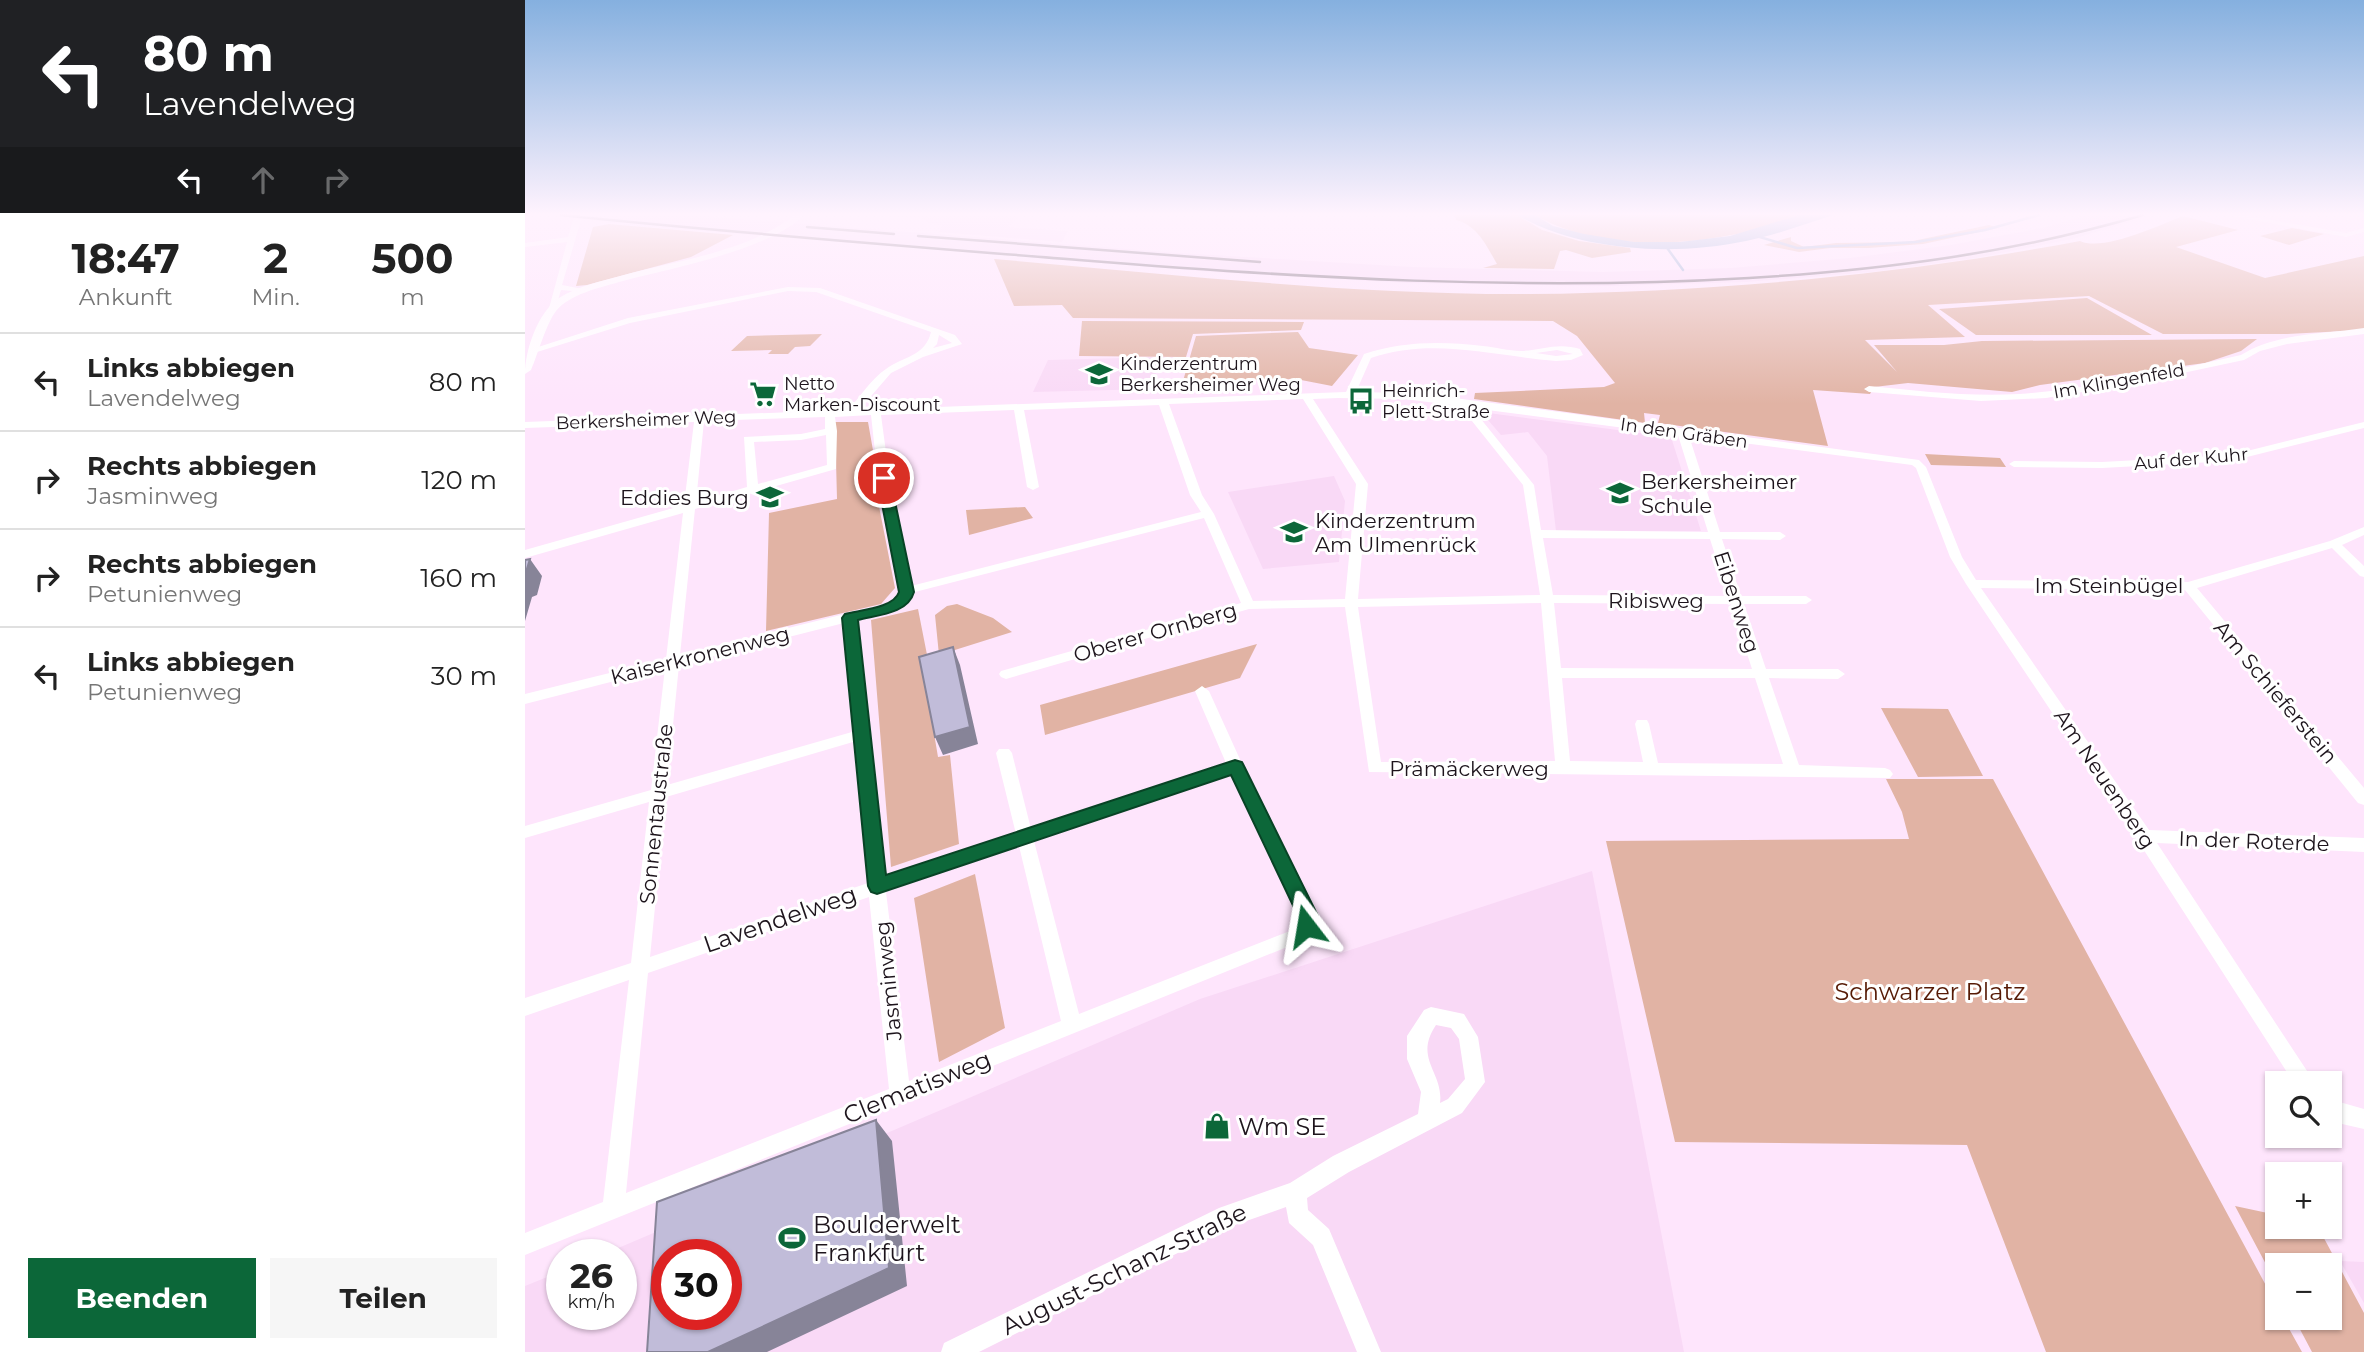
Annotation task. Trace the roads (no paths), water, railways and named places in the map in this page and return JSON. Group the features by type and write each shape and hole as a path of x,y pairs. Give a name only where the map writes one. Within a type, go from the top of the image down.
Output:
{"street":[{"path":"525,370 551,310 560,278"},
{"path":"551,310 563,300 584,290 628,278"},
{"path":"558,287 584,290"},
{"path":"534,349 628,321 789,289 817,290 952,337 958,344 920,355 888,371 852,412"},
{"path":"920,355 933,344 936,331"},
{"name":"Im Klingenfeld","path":"1869,389 1977,397 2052,394 2102,387 2244,357 2257,349 2287,341 2364,331"},
{"path":"1350,395 1367,356 1382,350 1462,347 1557,358 1578,355 1570,348 1561,347 1522,353"},
{"name":"Berkersheimer Weg","path":"525,425 1306,396 1350,395 1446,400"},
{"path":"1306,396 1362,484 1351,602"},
{"name":"In den Gräben","path":"1446,400 1683,433 1901,458 1921,467"},
{"name":"Oberer Ornberg","path":"1006,674 1248,605 1208,514 1196,495 1163,402"},
{"name":"Prämäckerweg","path":"1351,602 1374,768 1563,768 1547,599 1528,485 1462,402"},
{"path":"1019,408 1033,487"},
{"path":"876,411 887,497 906,592 1208,514"},
{"path":"525,554 832,467 830,413"},
{"name":"Sonnentaustraße","path":"613,1209 699,419"},
{"name":"Auf der Kuhr","path":"2014,464 2102,465 2231,458 2364,425"},
{"path":"753,488 748,439 801,437 832,431"},
{"name":"Eibenweg","path":"1683,433 1734,600 1793,770"},
{"name":"Am Neuenberg","path":"1921,467 1956,557 1972,584 2144,836 2297,1071"},
{"name":"Im Steinbügel","path":"1972,584 2189,586 2334,544 2364,531"},
{"path":"1535,534 1780,536"},
{"path":"2334,544 2364,573"},
{"name":"Am Schieferstein","path":"2189,586 2364,799"},
{"name":"Kaiserkronenweg","path":"525,699 875,611 896,605 904,599 906,592"},
{"path":"1248,605 1547,599"},
{"name":"Ribisweg","path":"1547,599 1806,600"},
{"name":"Jasminweg","path":"850,618 860,735 900,1093"},
{"path":"1555,673 1837,674"},
{"path":"1202,691 1235,766"},
{"path":"1642,724 1653,769"},
{"path":"525,832 860,735"},
{"path":"1004,753 1072,1025"},
{"name":"Lavendelweg","path":"525,1007 1235,766"},
{"name":"Clematisweg","path":"525,1244 1296,936 1306,926 1308,916 1235,766"},
{"path":"1563,768 1793,770 1885,774"},
{"name":"In der Roterde","path":"2144,836 2364,845"},
{"name":"August-Schanz-Straße","path":"953,1352 1227,1216 1296,1192 1341,1164 1427,1121 1455,1105 1475,1082 1468,1038 1457,1020 1431,1016 1417,1036 1417,1059 1431,1092 1427,1121"},
{"path":"2342,1114 2364,1119"},
{"path":"1296,1192 1297,1215 1321,1237 1369,1352"}],"railway":[{"path":"1353,278 1498,283 1665,282 1747,278"}],"place":[{"name":"Kinderzentrum Berkersheimer Weg","path":"1099,374"},
{"name":"Netto Marken-Discount","path":"763,394"},
{"name":"Heinrich- Plett-Straße","path":"1361,401"},
{"name":"Berkersheimer Schule","path":"1620,493"},
{"name":"Eddies Burg","path":"770,497"},
{"name":"Kinderzentrum Am Ulmenrück","path":"1294,532"},
{"name":"Wm SE","path":"1217,1126"},
{"name":"Boulderwelt Frankfurt","path":"792,1238"}],"park label":[{"name":"Schwarzer Platz","path":"1930,991"}]}
